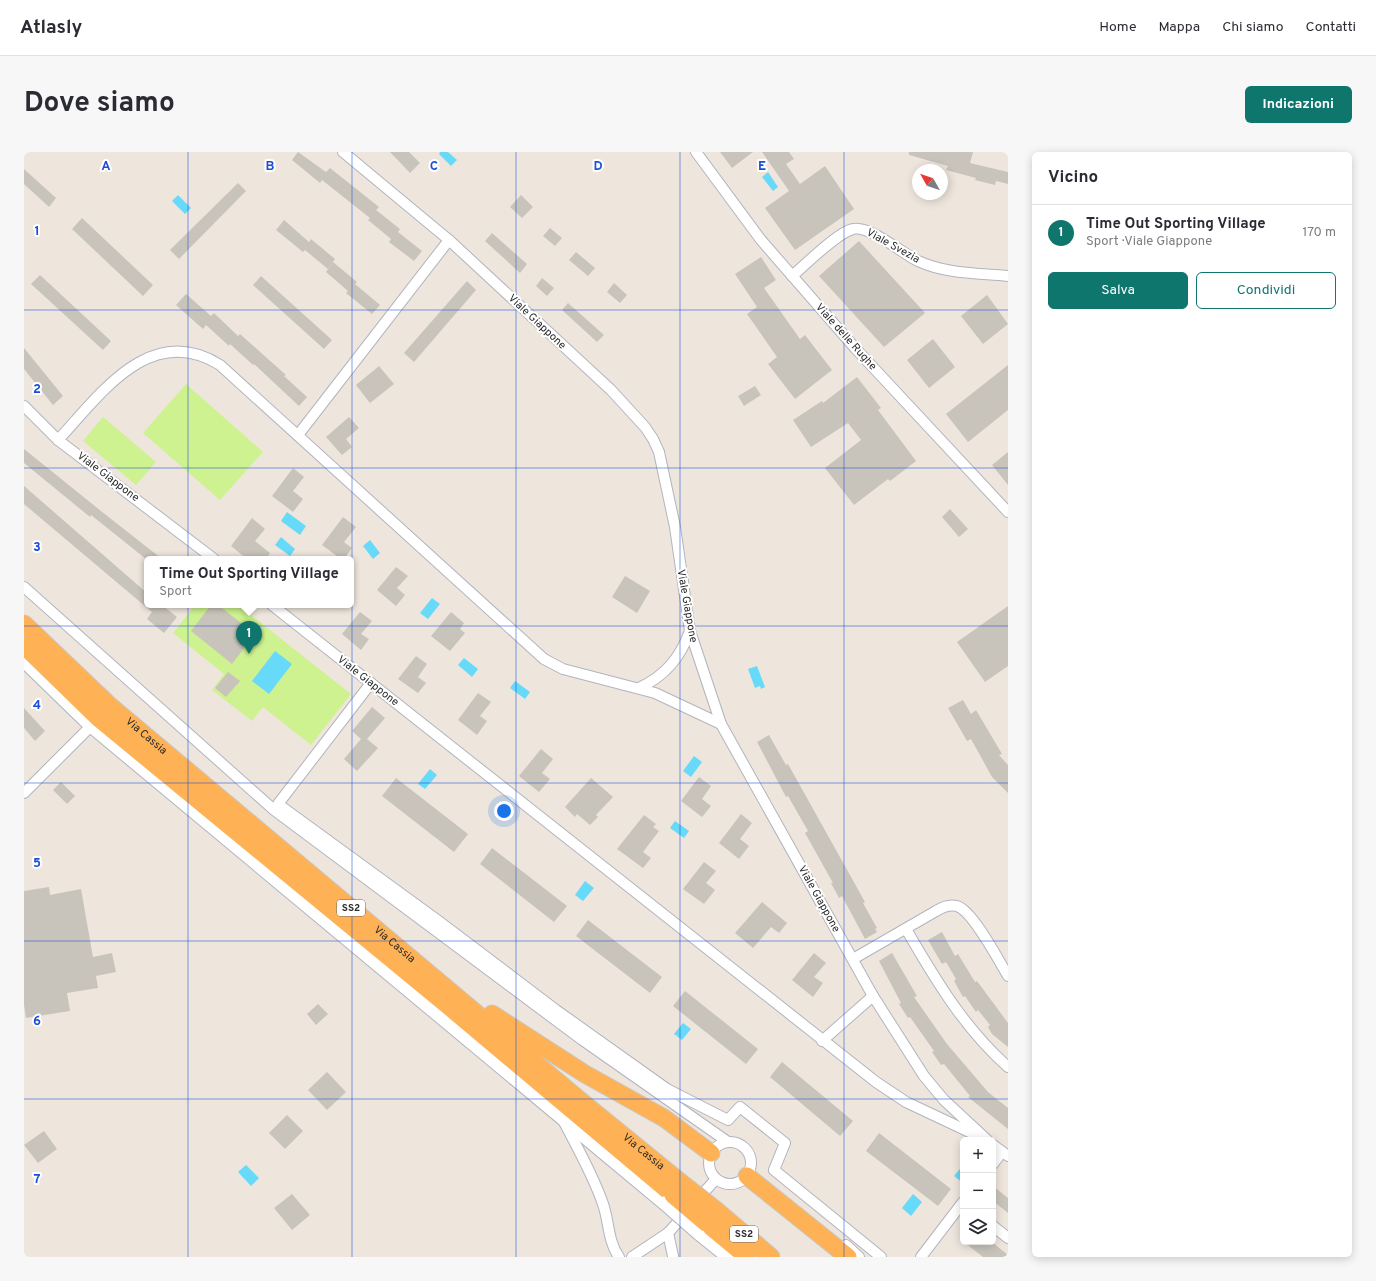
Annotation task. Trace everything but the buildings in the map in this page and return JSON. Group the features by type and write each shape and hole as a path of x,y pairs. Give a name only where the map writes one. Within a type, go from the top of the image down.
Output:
{"highway":[{"name":"Via Cassia","path":"24,624 109,705 459,997 582,1102 673,1194"},
{"name":"Via Cassia","path":"24,646 98,718 448,1006 747,1257"},
{"path":"459,997 474,1000 585,1074 664,1118 711,1153"},
{"path":"749,1172 848,1257"},
{"name":"Via Cassia","path":"707,1222 771,1257"}],"street":[{"name":"Viale Giappone","path":"342,152 449,240 611,390 654,439 659,452 675,528 690,631 721,724 873,996 924,1076 944,1100 985,1137"},
{"name":"Viale delle Rughe","path":"696,152 761,240 854,348 1008,512"},
{"name":"Viale Svezia","path":"792,276 844,233 855,228 872,233 904,253 938,268 1008,276"},
{"path":"298,434 449,240"},
{"path":"58,440 123,371 153,356 179,352 202,356 220,365 298,434 538,655 563,669 639,688 671,700 721,724"},
{"name":"Viale Giappone","path":"24,406 58,440 210,556"},
{"path":"24,587 274,810 581,1039 728,1142 742,1145 752,1161 749,1172 736,1184 729,1184 716,1179 709,1166 711,1153 722,1144 728,1142"},
{"name":"Viale Giappone","path":"276,608 822,1041 906,1102 980,1137"},
{"path":"639,688 650,683 669,667 683,647 690,631"},
{"path":"24,661 91,726 564,1122 673,1194"},
{"path":"371,683 278,804 440,922 556,1010 667,1089 728,1120 740,1107 785,1143 774,1170 881,1257"},
{"path":"24,792 91,726"},
{"path":"853,960 945,906 954,905 960,907 988,942 1008,976"},
{"path":"906,929 943,992 991,1053 1008,1067"},
{"path":"822,1041 873,996"},
{"path":"564,1122 594,1179 606,1212 612,1244 619,1257"},
{"name":"Viale Giappone","path":"996,1147 1005,1154"},
{"path":"996,1162 1005,1154"},
{"path":"749,1172 859,1257"},
{"path":"632,1257 668,1233 716,1179"},
{"path":"921,1257 960,1206"},
{"path":"707,1222 728,1257"},
{"path":"996,1228 1008,1238"},
{"path":"668,1233 673,1257 668,1257"}],"green space":[{"path":"186,384 263,452 220,500 143,433"},
{"path":"103,417 156,462 136,485 83,441"},
{"path":"193,608 242,608 351,694 311,745 263,707 252,721 212,690 224,674 173,633"}],"water":[{"path":"440,152 448,152 457,160 451,166 439,154"},
{"path":"768,172 778,187 773,191 762,177"},
{"path":"178,195 191,208 185,214 172,201"},
{"path":"287,512 306,526 300,535 281,521"},
{"path":"281,537 295,549 290,556 275,545"},
{"path":"370,540 380,553 373,559 363,546"},
{"path":"432,598 440,604 428,619 420,613"},
{"path":"275,651 292,664 269,694 252,681"},
{"path":"464,658 478,669 472,677 458,665"},
{"path":"757,666 765,687 761,689 760,686 755,688 748,669"},
{"path":"515,681 530,692 525,699 510,688"},
{"path":"694,756 702,762 691,777 683,771"},
{"path":"430,769 437,775 425,789 418,784"},
{"path":"675,821 689,831 684,838 670,828"},
{"path":"585,881 594,888 583,901 575,895"},
{"path":"683,1023 691,1029 682,1040 674,1034"},
{"path":"246,1165 259,1178 251,1186 238,1172"},
{"path":"960,1169 960,1181 954,1176"},
{"path":"913,1194 922,1202 911,1216 902,1208"}],"place":[{"name":"Time Out Sporting Village","path":"249,654"}]}
